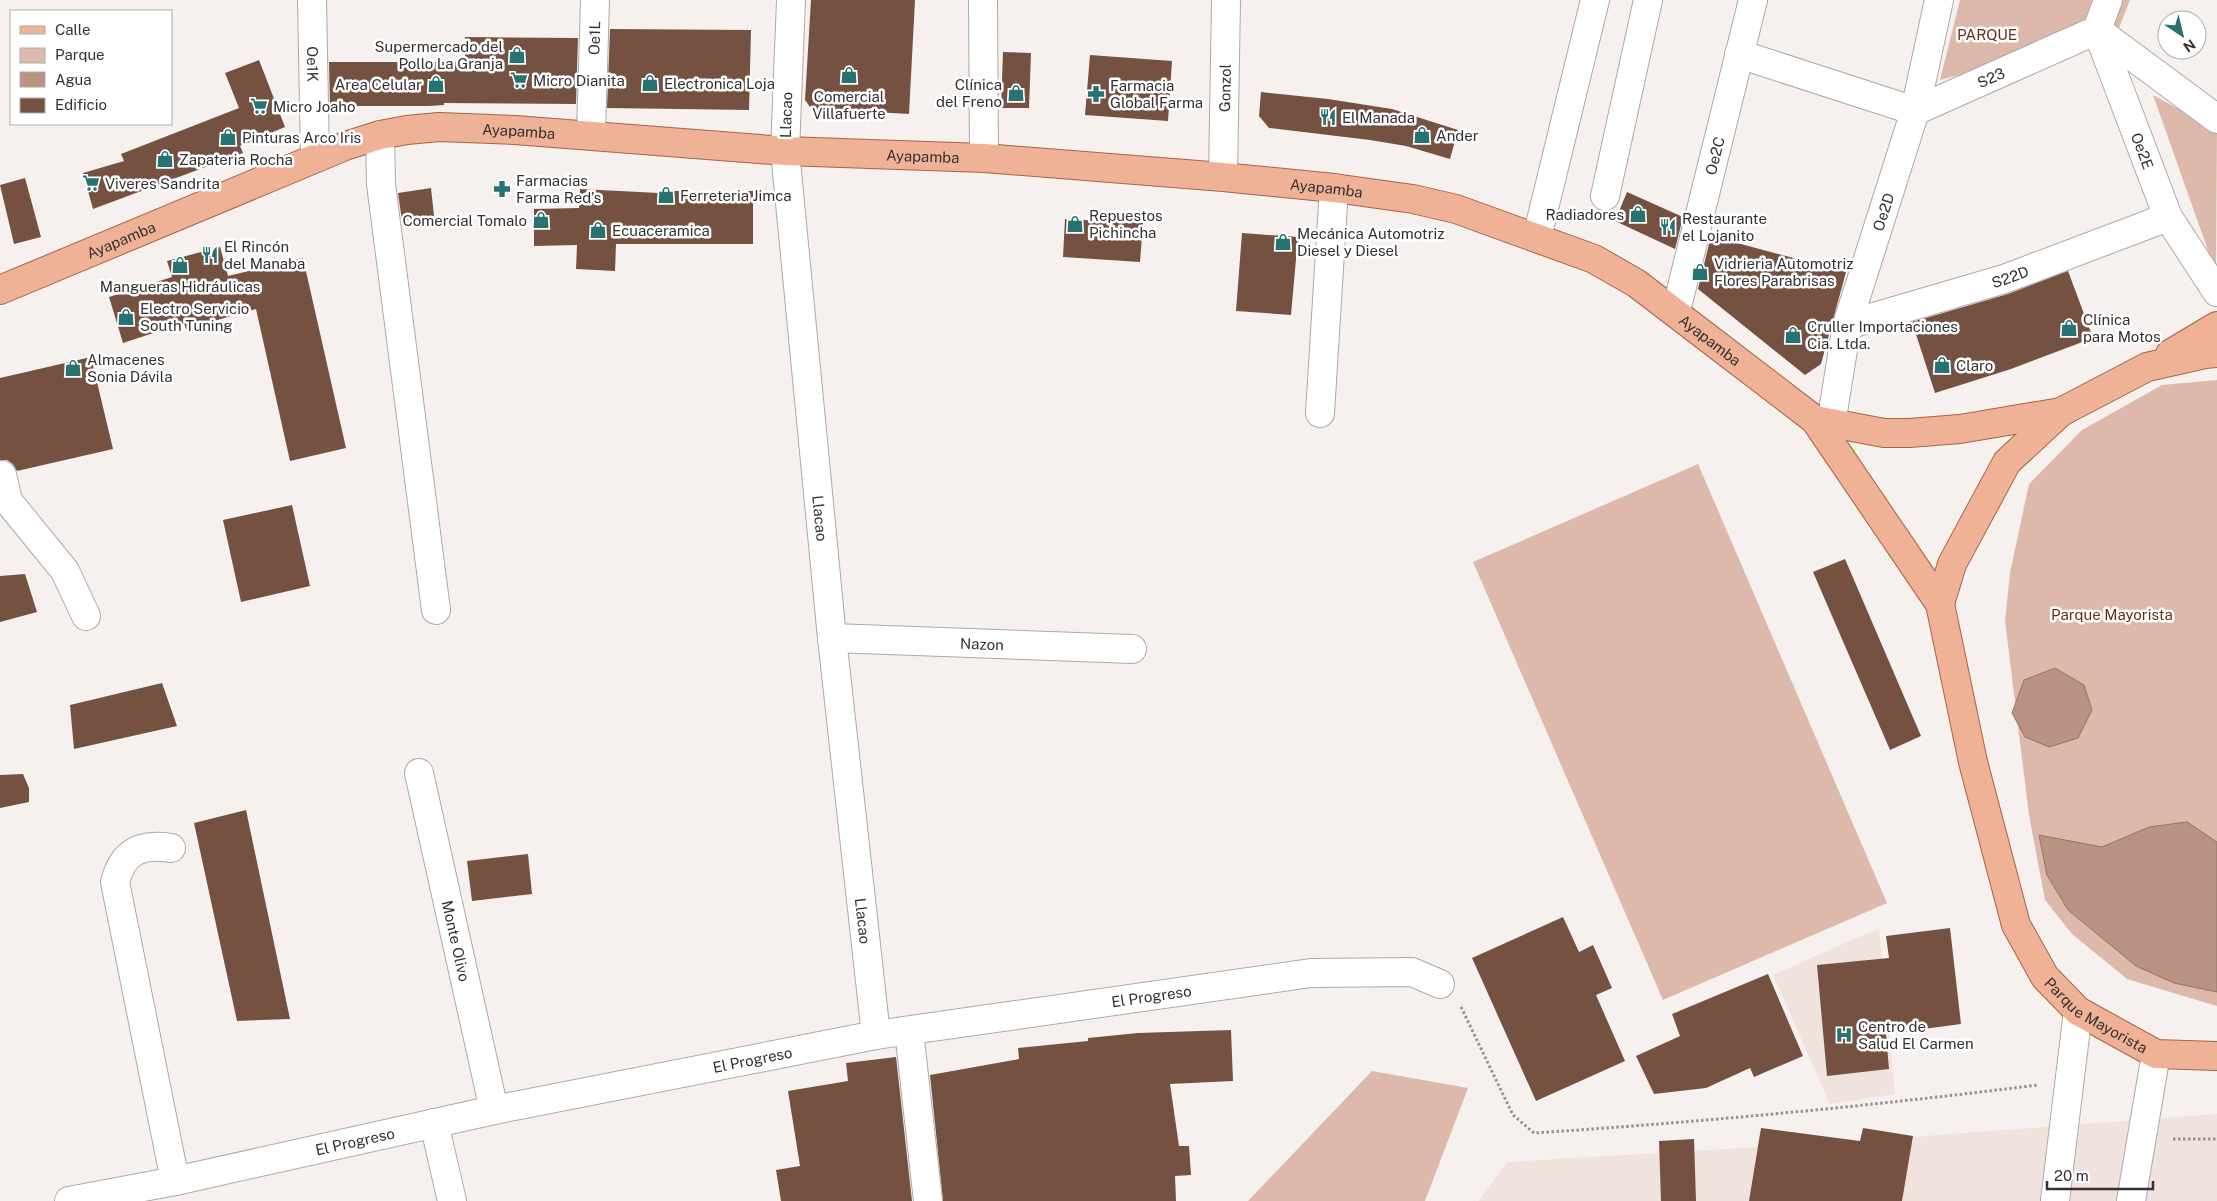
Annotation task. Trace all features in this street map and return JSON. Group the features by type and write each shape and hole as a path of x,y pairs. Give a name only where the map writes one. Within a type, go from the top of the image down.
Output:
{"main road":[{"name":"Ayapamba","path":"1,285 345,146 380,135 440,127 591,134 785,151 984,158 1224,177 1334,188 1413,200 1456,209 1594,259 1636,283 1676,311 1823,422 1940,604"},
{"path":"2147,367 2217,326"},
{"name":"Parque Mayorista","path":"2217,354 2205,354 2147,367 2061,412 2006,462 1952,564 1940,604 1973,762 2016,926 2044,977 2078,1011 2156,1054 2217,1056"},
{"name":"Ayapamba","path":"1823,422 1884,433 1909,432 1960,429 2061,412"}],"street":[{"name":"Oe1K","path":"312,0 315,158"},
{"name":"Oe1L","path":"591,134 595,0"},
{"name":"Llacao","path":"791,0 785,151 832,638 876,1035"},
{"path":"983,0 984,158"},
{"name":"Gonzol","path":"1224,177 1226,0"},
{"path":"1537,237 1595,0"},
{"path":"1606,196 1648,0"},
{"name":"Oe2C","path":"1676,311 1753,0"},
{"name":"Oe2D","path":"1823,422 1847,325 1915,111 1939,0"},
{"path":"2108,0 2097,30 2217,119"},
{"name":"S23","path":"1915,111 2097,30"},
{"name":"Oe2E","path":"2097,30 2168,217 2217,292"},
{"path":"1739,54 1915,111"},
{"path":"380,135 381,184 436,610"},
{"path":"1320,413 1334,188"},
{"name":"S22D","path":"1847,325 2004,280 2168,217"},
{"path":"2,475 8,501 65,571 86,616"},
{"name":"Nazon","path":"832,638 1132,649"},
{"name":"Monte Olivo","path":"419,774 494,1110"},
{"path":"171,848 146,846 134,852 124,860 118,869 115,882 175,1180"},
{"name":"El Progreso","path":"69,1201 125,1196 175,1180 494,1110 876,1035 1311,973 1412,972 1440,984"},
{"path":"2055,1201 2068,1081 2078,1011"},
{"path":"909,1031 928,1201"},
{"path":"2131,1201 2156,1054"},
{"path":"434,1123 452,1201"}],"path":[{"path":"1440,984 1459,1004 1513,1115 1534,1133 1904,1102 2068,1081"},
{"path":"2140,1140 2217,1139"}],"shaded area":[{"name":"Centro de Salud El Carmen","path":"1879,928 1895,1094 1830,1104 1773,975"},
{"path":"2217,1114 2217,1201 1479,1201 1507,1162 1860,1141"}],"green space":[{"name":"PARQUE","path":"1960,0 2130,0 2117,33 1940,80"},
{"path":"2153,95 2217,130 2216,273"},
{"name":"Parque Mayorista","path":"2217,380 2217,1006 2127,979 2072,934 2045,900 2029,815 2005,621 2010,573 2029,484 2082,430 2162,385"},
{"path":"1698,464 1887,903 1663,1000 1473,562"},
{"path":"1372,1071 1468,1088 1425,1201 1248,1201"}],"water":[{"path":"2055,668 2084,685 2092,710 2078,738 2049,747 2025,737 2012,713 2024,680"},
{"path":"2187,822 2217,842 2217,992 2174,983 2136,966 2068,910 2047,875 2039,835 2102,847 2149,827"}],"building":[{"path":"811,0 915,0 909,114 838,110 837,116 816,115 805,100"},
{"path":"610,29 751,30 749,110 607,108"},
{"path":"465,37 578,38 576,104 444,103 444,105 429,106 330,106 329,62 465,62"},
{"path":"1003,52 1031,53 1029,108 1001,108"},
{"path":"1090,55 1172,61 1168,121 1085,115"},
{"path":"259,60 285,127 240,146 243,153 93,209 83,173 124,161 121,154 239,108 225,73"},
{"path":"1261,92 1328,99 1392,109 1458,130 1450,159 1406,146 1269,128 1259,116"},
{"path":"25,178 41,237 14,244 0,185"},
{"path":"431,188 434,216 402,221 398,193"},
{"path":"580,189 659,193 659,191 753,191 753,244 616,244 615,271 576,269 577,245 534,246 534,209 579,208"},
{"path":"1627,192 1683,217 1675,249 1615,221"},
{"path":"1065,219 1143,223 1140,262 1063,257"},
{"path":"1242,233 1298,237 1291,315 1236,311"},
{"path":"1711,236 1846,272 1821,364 1805,375 1698,289"},
{"path":"220,247 228,276 303,258 346,448 290,461 256,309 186,329 184,323 123,343 109,297 172,277 167,261"},
{"path":"2068,271 2093,338 2011,369 1935,393 1912,322 2008,294"},
{"path":"91,357 113,449 17,471 13,464 7,460 0,460 0,378"},
{"path":"292,505 310,586 241,602 223,520"},
{"path":"1845,559 1921,736 1890,750 1813,572"},
{"path":"25,574 37,612 0,622 0,576"},
{"path":"162,683 177,726 74,749 70,705"},
{"path":"23,774 29,788 29,802 0,808 0,775"},
{"path":"246,810 290,1019 237,1021 194,823"},
{"path":"528,854 532,894 472,901 467,861"},
{"path":"1563,917 1579,952 1593,945 1612,988 1596,995 1625,1061 1536,1101 1472,958"},
{"path":"1950,928 1961,1024 1886,1034 1889,1069 1827,1076 1817,965 1889,958 1886,936"},
{"path":"1768,974 1803,1056 1754,1077 1750,1068 1706,1088 1654,1094 1636,1056 1680,1036 1672,1014"},
{"path":"1231,1030 1233,1081 1170,1084 1179,1146 1189,1146 1191,1175 1175,1176 1176,1201 943,1201 930,1075 1019,1059 1018,1048 1088,1041 1088,1038 1138,1033"},
{"path":"896,1057 912,1201 781,1201 776,1170 800,1166 788,1091 848,1081 846,1063"},
{"path":"1761,1128 1860,1141 1863,1128 1913,1136 1902,1201 1749,1201"},
{"path":"1694,1139 1696,1201 1661,1201 1659,1141"}],"place":[{"name":"Supermercado del Pollo La Granja","path":"517,55"},
{"name":"Comercial Villafuerte","path":"849,75"},
{"name":"Micro Dianita","path":"519,80"},
{"name":"Electronica Loja","path":"650,83"},
{"name":"Area Celular","path":"436,84"},
{"name":"Clínica del Freno","path":"1016,93"},
{"name":"Farmacia Global Farma","path":"1096,94"},
{"name":"Micro Joaho","path":"259,106"},
{"name":"El Manada","path":"1328,117"},
{"name":"Ander","path":"1422,135"},
{"name":"Pinturas Arco Iris","path":"228,137"},
{"name":"Zapateria Rocha","path":"165,159"},
{"name":"Viveres Sandrita","path":"91,183"},
{"name":"Farmacias Farma Red's","path":"502,189"},
{"name":"Ferreteria Jimca","path":"666,195"},
{"name":"Radiadores","path":"1638,214"},
{"name":"Comercial Tomalo","path":"541,220"},
{"name":"Repuestos Pichincha","path":"1075,224"},
{"name":"Restaurante el Lojanito","path":"1668,227"},
{"name":"Ecuaceramica","path":"598,230"},
{"name":"Mecánica Automotriz Diesel y Diesel","path":"1283,242"},
{"name":"El Rincón del Manaba","path":"210,255"},
{"name":"Mangueras Hidráulicas","path":"180,265"},
{"name":"Vidrieria Automotriz Flores Parabrisas","path":"1700,272"},
{"name":"Electro Servicio South Tuning","path":"126,317"},
{"name":"Clínica para Motos","path":"2069,328"},
{"name":"Cruller Importaciones Cia. Ltda.","path":"1793,335"},
{"name":"Claro","path":"1942,365"},
{"name":"Almacenes Sonia Dávila","path":"73,368"},
{"name":"Centro de Salud El Carmen","path":"1844,1035"}]}
